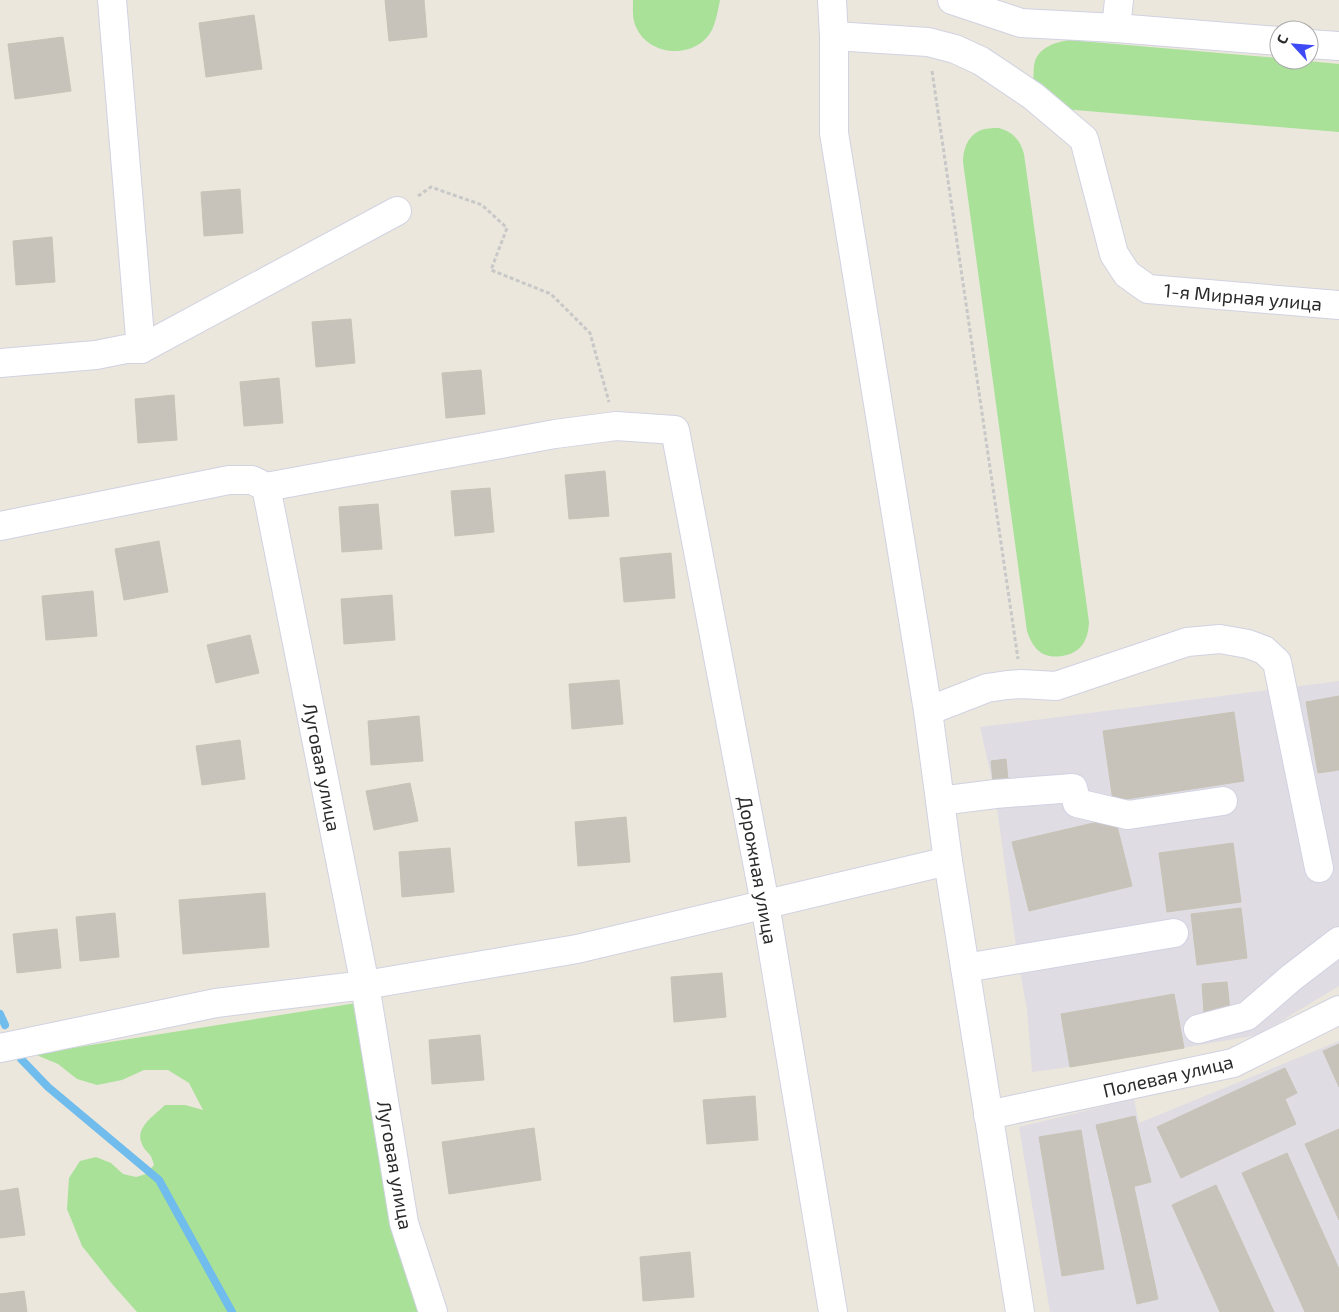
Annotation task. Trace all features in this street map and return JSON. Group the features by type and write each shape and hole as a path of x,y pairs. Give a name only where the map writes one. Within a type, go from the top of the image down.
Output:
{"street":[{"path":"112,0 140,349"},
{"path":"832,0 834,132 928,711 948,861 1020,1312"},
{"path":"952,0 1021,23 1116,28 1269,40"},
{"path":"1116,28 1119,0"},
{"path":"834,36 928,42"},
{"name":"1-я Мирная улица","path":"928,42 956,49 981,61 1033,96 1084,139 1114,254 1128,274 1148,289 1339,304"},
{"path":"1319,45 1339,46"},
{"path":"0,363 96,355 126,349 140,349 398,211"},
{"path":"0,526 229,480 252,480 266,487 555,434 616,426"},
{"name":"Дорожная улица","path":"616,426 676,430 765,904 833,1312"},
{"name":"Луговая улица","path":"266,487 365,985 404,1223 433,1312"},
{"path":"928,711 987,688 1021,684 1056,686 1186,642 1220,640 1248,644 1264,650 1277,662 1319,868"},
{"path":"940,801 995,794 1073,788 1076,803 1128,815 1223,801"},
{"path":"0,1048 216,1003 365,985 577,949 948,861"},
{"path":"965,968 1174,933"},
{"path":"1198,1029 1247,1016 1291,978 1339,941"},
{"name":"Полевая улица","path":"988,1115 1232,1064 1339,1010"}],"path":[{"path":"928,42 1021,684"},
{"path":"398,211 431,187 482,205 506,228 491,270 551,294 590,334 616,426"}],"shaded area":[{"path":"1339,681 1339,986 1258,1035 1032,1072 1027,1010 1018,960 995,794 980,727"},
{"path":"1339,1041 1339,1312 1050,1312 1019,1127 1134,1099 1139,1123"}],"green space":[{"path":"633,0 720,0 712,30 705,40 684,50 673,51 662,49 642,37 634,20"},
{"path":"1069,40 1269,57 1269,70 1319,70 1319,62 1339,64 1339,132 1063,109 1033,82 1037,56 1045,49 1059,42"},
{"path":"999,128 1015,137 1024,154 1089,622 1087,635 1079,649 1069,654 1055,657 1044,654 1035,648 1027,631 963,162 965,148 971,137 981,130"},
{"path":"369,1001 431,1312 137,1312 82,1246 67,1209 69,1178 80,1161 96,1157 111,1163 123,1174 136,1177 146,1174 154,1165 140,1138 143,1127 147,1122 165,1105 185,1105 203,1110 189,1083 168,1070 144,1070 122,1080 97,1085 77,1079 58,1064 34,1054"}],"building":[{"path":"385,0 424,0 427,37 389,41"},
{"path":"254,15 262,69 206,77 199,23"},
{"path":"63,37 71,91 15,99 8,44"},
{"path":"240,189 243,233 204,236 201,192"},
{"path":"52,237 55,282 16,285 13,241"},
{"path":"351,319 355,363 316,367 312,322"},
{"path":"481,370 485,414 446,418 442,373"},
{"path":"279,378 283,423 244,426 240,382"},
{"path":"174,395 177,440 138,443 135,399"},
{"path":"605,471 609,516 569,519 565,475"},
{"path":"490,488 494,532 455,536 451,491"},
{"path":"378,504 382,549 342,552 339,507"},
{"path":"159,541 168,592 124,600 115,549"},
{"path":"671,553 675,598 624,602 620,558"},
{"path":"93,591 97,636 46,640 42,596"},
{"path":"392,595 395,640 344,644 341,599"},
{"path":"250,635 259,673 216,683 207,645"},
{"path":"619,680 623,724 572,729 569,684"},
{"path":"1339,696 1339,770 1318,773 1306,702"},
{"path":"1234,712 1244,781 1113,801 1103,731"},
{"path":"419,716 423,761 371,765 368,721"},
{"path":"240,740 245,779 202,785 196,746"},
{"path":"1006,759 1008,780 993,782 991,761"},
{"path":"410,783 418,821 374,830 366,791"},
{"path":"626,817 630,862 578,866 575,822"},
{"path":"1115,818 1132,886 1029,911 1012,842"},
{"path":"1233,843 1241,902 1167,912 1159,853"},
{"path":"450,848 454,892 402,897 399,852"},
{"path":"265,893 269,947 183,954 179,900"},
{"path":"1241,908 1247,958 1197,965 1191,914"},
{"path":"115,913 119,957 80,961 76,917"},
{"path":"57,929 61,968 17,973 13,934"},
{"path":"722,973 726,1017 674,1022 671,977"},
{"path":"1227,982 1230,1010 1204,1012 1202,984"},
{"path":"1174,994 1184,1048 1070,1067 1061,1014"},
{"path":"480,1035 484,1080 432,1084 429,1040"},
{"path":"1339,1044 1339,1087 1323,1051"},
{"path":"1285,1068 1297,1093 1285,1099 1296,1124 1181,1178 1157,1127"},
{"path":"755,1096 758,1140 707,1144 703,1100"},
{"path":"1135,1116 1151,1182 1112,1192 1096,1125"},
{"path":"534,1128 541,1180 449,1194 442,1142"},
{"path":"1339,1129 1339,1220 1305,1144"},
{"path":"1081,1130 1104,1269 1062,1276 1039,1137"},
{"path":"1287,1153 1339,1269 1339,1312 1305,1312 1242,1173"},
{"path":"1216,1185 1274,1312 1220,1312 1172,1205"},
{"path":"1134,1187 1158,1299 1137,1304 1112,1192"},
{"path":"18,1188 25,1235 0,1238 0,1191"},
{"path":"690,1252 694,1297 643,1301 640,1257"},
{"path":"24,1291 27,1312 0,1312 0,1294"}],"waterway":[{"path":"0,1014 5,1025"},
{"path":"21,1059 48,1087 159,1180 232,1312"}]}
